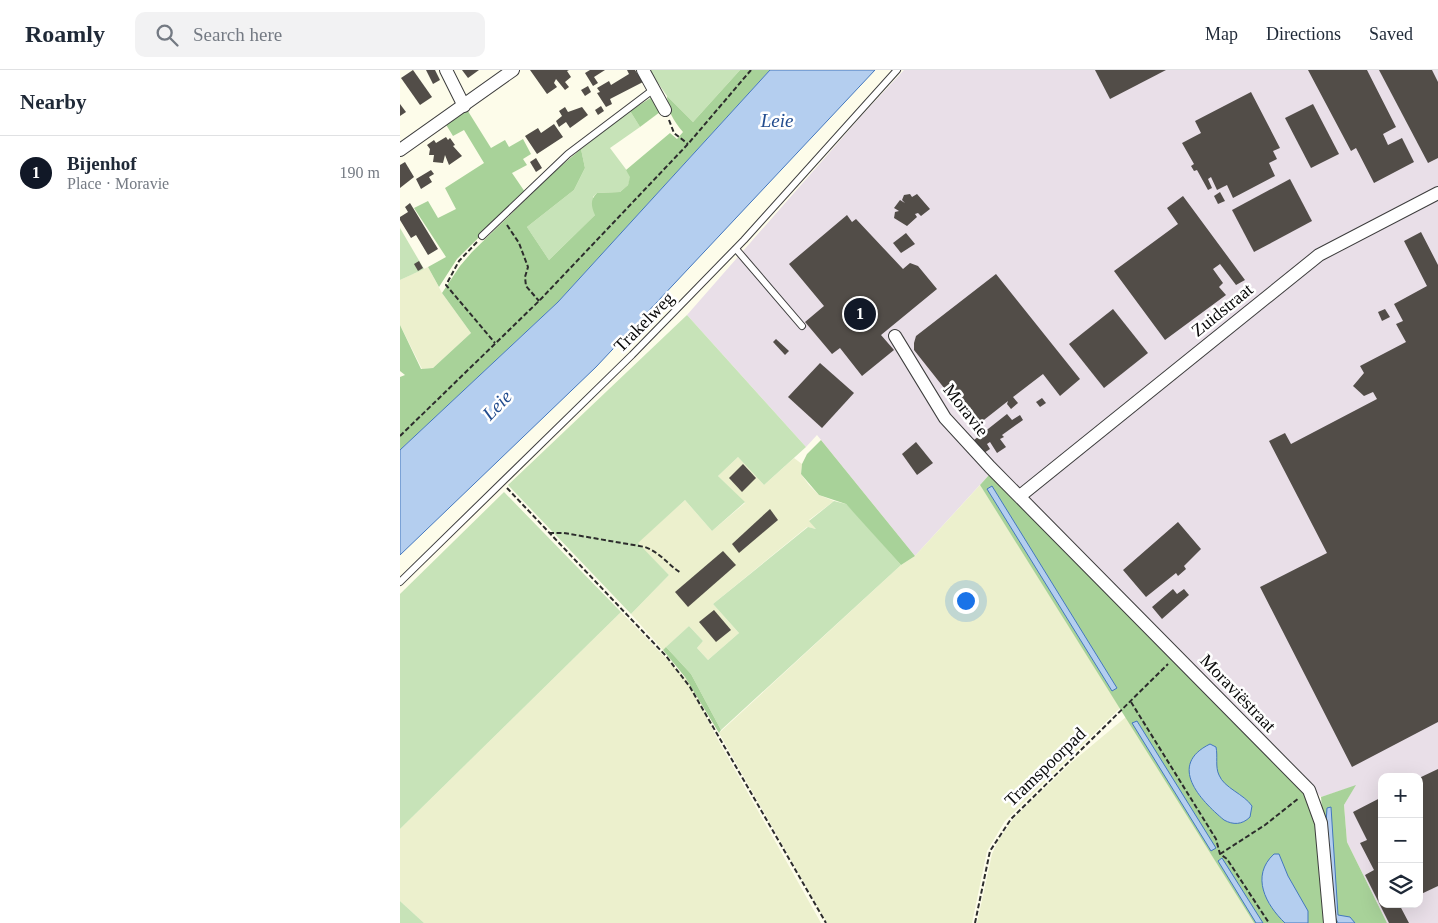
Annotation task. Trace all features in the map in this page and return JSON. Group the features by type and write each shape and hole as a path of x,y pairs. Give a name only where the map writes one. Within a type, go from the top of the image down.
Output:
{"street":[{"path":"446,70 464,106"},
{"path":"400,150 513,70"},
{"path":"643,70 665,110"},
{"name":"Zuidstraat","path":"1020,496 1319,255 1438,193"},
{"name":"Moravie","path":"895,336 945,418 1047,524"},
{"name":"Moraviëstraat","path":"1047,524 1309,790 1321,823 1330,923"}],"lane":[{"name":"Trakelweg","path":"400,582 736,249 897,70"},
{"path":"482,236 568,154 654,89"},
{"path":"736,249 802,326"}],"path":[{"path":"400,436 540,301 688,144 751,70"},
{"path":"665,110 674,133 688,144"},
{"path":"506,213 507,227 519,243 528,267 525,277 526,286 540,301"},
{"path":"482,236 459,261 446,285 496,344"},
{"path":"502,483 666,656 690,687 826,923"},
{"path":"550,533 564,532 645,548 657,552 670,566 681,573"},
{"name":"Tramspoorpad","path":"975,923 990,851 1011,819 1177,656"},
{"path":"1131,701 1216,839 1220,854 1228,859 1269,923"},
{"path":"1220,854 1265,825 1309,790"}],"shaded area":[{"path":"904,70 1438,70 1438,923 1387,923 1380,908 1423,908 1423,773 1378,773 1378,905 1347,842 1344,805 1355,786 1321,797 1239,712 989,475 915,556 817,435 806,447 687,315"}],"green space":[{"path":"649,70 740,70 693,122 667,96"},
{"path":"740,70 770,70 558,302 400,450 400,377 405,375 400,371 400,325 421,369 433,368 471,333 442,293 472,252 554,172 581,149 585,168 574,190 527,227 549,260 595,215 592,203 597,193 620,192 628,185 630,177 626,170 670,133 677,139 683,132 672,116 667,96 693,122"},
{"path":"652,97 660,112 640,127 630,111"},
{"path":"466,108 491,148 505,140 509,147 523,139 531,154 523,159 527,165 512,173 525,192 457,259 439,287 428,267 446,257 414,208 428,201 438,218 456,209 445,188 484,163 464,130 453,136 445,123"},
{"path":"630,111 640,127 610,148 631,176 628,185 620,192 597,193 593,197 596,214 549,260 527,227 574,190 585,168 581,149"},
{"path":"400,228 424,269 400,280"},
{"path":"428,267 442,293 471,333 433,368 422,369 400,325 400,280"},
{"path":"687,315 806,447 764,485 738,457 718,476 745,502 712,531 685,500 638,543 669,575 631,614 508,485"},
{"path":"821,440 915,556 901,565 846,504 819,495 801,474 802,464 807,454"},
{"path":"738,457 764,485 794,458 802,464 801,474 809,485 819,495 834,501 809,520 817,529 807,527 713,604 739,633 708,660 697,648 703,641 689,626 663,650 631,614 669,575 637,543 685,500 712,531 745,503 718,476"},
{"path":"989,475 1304,790 1317,822 1325,923 1254,923 980,485"},
{"path":"980,485 1120,708 1005,821 987,851 972,923 827,923 719,733 901,565 915,556"},
{"path":"504,492 621,612 400,829 400,594"},
{"path":"834,501 846,504 901,565 721,730 691,674 666,647 689,626 703,641 697,648 708,660 739,633 713,604 808,527 816,529 809,521"},
{"path":"621,612 688,681 717,738 821,923 424,923 400,901 400,829"},
{"path":"666,647 691,674 721,730 719,733 685,677 663,650"},
{"path":"1126,717 1254,923 977,923 992,854 998,841 1014,818 1072,762"},
{"path":"1356,785 1344,805 1347,842 1387,923 1332,923 1321,797"},
{"path":"400,901 424,923 400,923"}],"water":[{"name":"Leie","path":"770,70 875,70 596,367 400,555 400,450 558,302"},
{"path":"992,486 1117,688 1112,691 987,489"},
{"path":"1137,721 1216,848 1211,851 1132,723"},
{"path":"1210,744 1216,747 1217,769 1222,780 1252,806 1250,817 1244,822 1231,823 1224,820 1206,803 1192,782 1189,772 1191,762 1197,752"},
{"path":"1331,807 1338,915 1350,917 1355,923 1338,923 1335,917 1326,823 1327,808"},
{"path":"1274,854 1279,854 1288,876 1308,911 1308,923 1285,923 1267,899 1263,890 1263,872"},
{"path":"1222,858 1263,923 1256,923 1218,861"}],"building":[{"path":"413,70 432,97 420,105 401,78"},
{"path":"426,70 435,70 440,80 433,84"},
{"path":"462,70 479,70 468,78"},
{"path":"530,70 569,70 567,71 571,77 565,82 569,87 565,90 556,79 554,83 557,87 547,94"},
{"path":"590,70 605,70 594,77 598,83 593,86 585,73"},
{"path":"627,70 635,70 643,82 610,99 612,104 606,107 597,93 600,92 597,88 609,81 611,85 629,74"},
{"path":"1095,70 1166,70 1110,99"},
{"path":"1308,70 1367,70 1396,127 1383,134 1388,145 1402,138 1414,162 1374,183 1356,148 1351,151"},
{"path":"1379,70 1432,70 1438,82 1438,158 1428,163"},
{"path":"588,86 591,92 585,96 581,90"},
{"path":"1251,92 1280,148 1273,151 1277,159 1269,163 1275,176 1233,198 1227,185 1217,190 1211,177 1208,179 1212,188 1208,190 1197,170 1194,171 1191,166 1194,164 1182,143 1201,133 1195,121"},
{"path":"400,104 406,112 400,116"},
{"path":"1313,104 1339,154 1311,168 1285,118"},
{"path":"601,106 604,111 598,115 595,110"},
{"path":"565,107 568,112 582,107 588,115 570,128 566,122 559,127 556,121 562,116 559,111"},
{"path":"554,124 563,137 537,154 525,136 538,128 541,133"},
{"path":"446,137 448,140 450,138 455,145 453,146 462,156 449,165 445,155 443,163 433,162 434,155 429,155 430,149 427,145 434,140 436,143"},
{"path":"536,158 542,168 536,172 530,162"},
{"path":"405,162 414,177 400,188 400,165"},
{"path":"431,170 434,174 429,177 432,182 421,189 416,179"},
{"path":"1290,179 1312,221 1254,252 1232,210"},
{"path":"1220,192 1225,201 1218,204 1214,196"},
{"path":"910,194 912,197 917,194 930,209 921,216 918,213 915,214 917,217 907,226 894,218 895,212 899,211 894,208 900,200 905,203 902,200 904,195"},
{"path":"1183,196 1245,280 1236,285 1220,264 1213,269 1223,283 1219,287 1226,295 1165,340 1114,271 1178,224 1167,208"},
{"path":"410,203 438,249 428,255 416,235 411,238 400,220 400,217 408,212 405,207"},
{"path":"847,215 852,222 856,219 903,269 910,263 918,266 937,289 881,335 894,350 862,376 840,348 832,354 805,322 824,306 789,264"},
{"path":"1421,232 1438,265 1438,722 1352,767 1260,587 1327,553 1269,441 1285,433 1291,444 1377,399 1373,392 1364,396 1353,386 1364,373 1360,366 1406,342 1396,324 1403,321 1394,304 1427,286 1404,241"},
{"path":"906,233 915,244 901,253 893,243"},
{"path":"419,261 423,268 418,271 414,264"},
{"path":"996,274 1080,379 1060,396 1043,374 1013,397 1018,403 1011,409 1007,404 1008,401 975,427 914,350 914,343 916,336"},
{"path":"1113,309 1148,353 1104,388 1069,344"},
{"path":"1385,309 1390,317 1382,321 1378,312"},
{"path":"776,339 789,351 785,355 773,342"},
{"path":"820,363 854,393 822,428 788,397"},
{"path":"1042,398 1046,403 1040,407 1036,402"},
{"path":"1007,414 1012,420 1020,415 1023,420 1002,435 1004,437 1000,439 1006,447 997,453 990,442 987,444 990,449 984,453 974,440"},
{"path":"916,442 933,463 917,475 902,454"},
{"path":"743,464 756,478 742,492 729,478"},
{"path":"770,509 778,520 739,553 732,544"},
{"path":"1178,522 1201,549 1184,566 1186,569 1178,576 1176,573 1146,597 1123,570"},
{"path":"723,551 736,565 688,607 675,592"},
{"path":"1173,589 1177,594 1184,589 1189,595 1162,619 1152,607"},
{"path":"714,610 731,630 716,642 699,622"},
{"path":"1438,769 1438,886 1423,893 1423,818 1423,776"},
{"path":"1378,799 1378,901 1365,875 1374,870 1360,843 1367,840 1353,812"},
{"path":"1382,908 1401,908 1409,923 1389,923"}],"place":[{"name":"Bijenhof","path":"860,314"}]}
